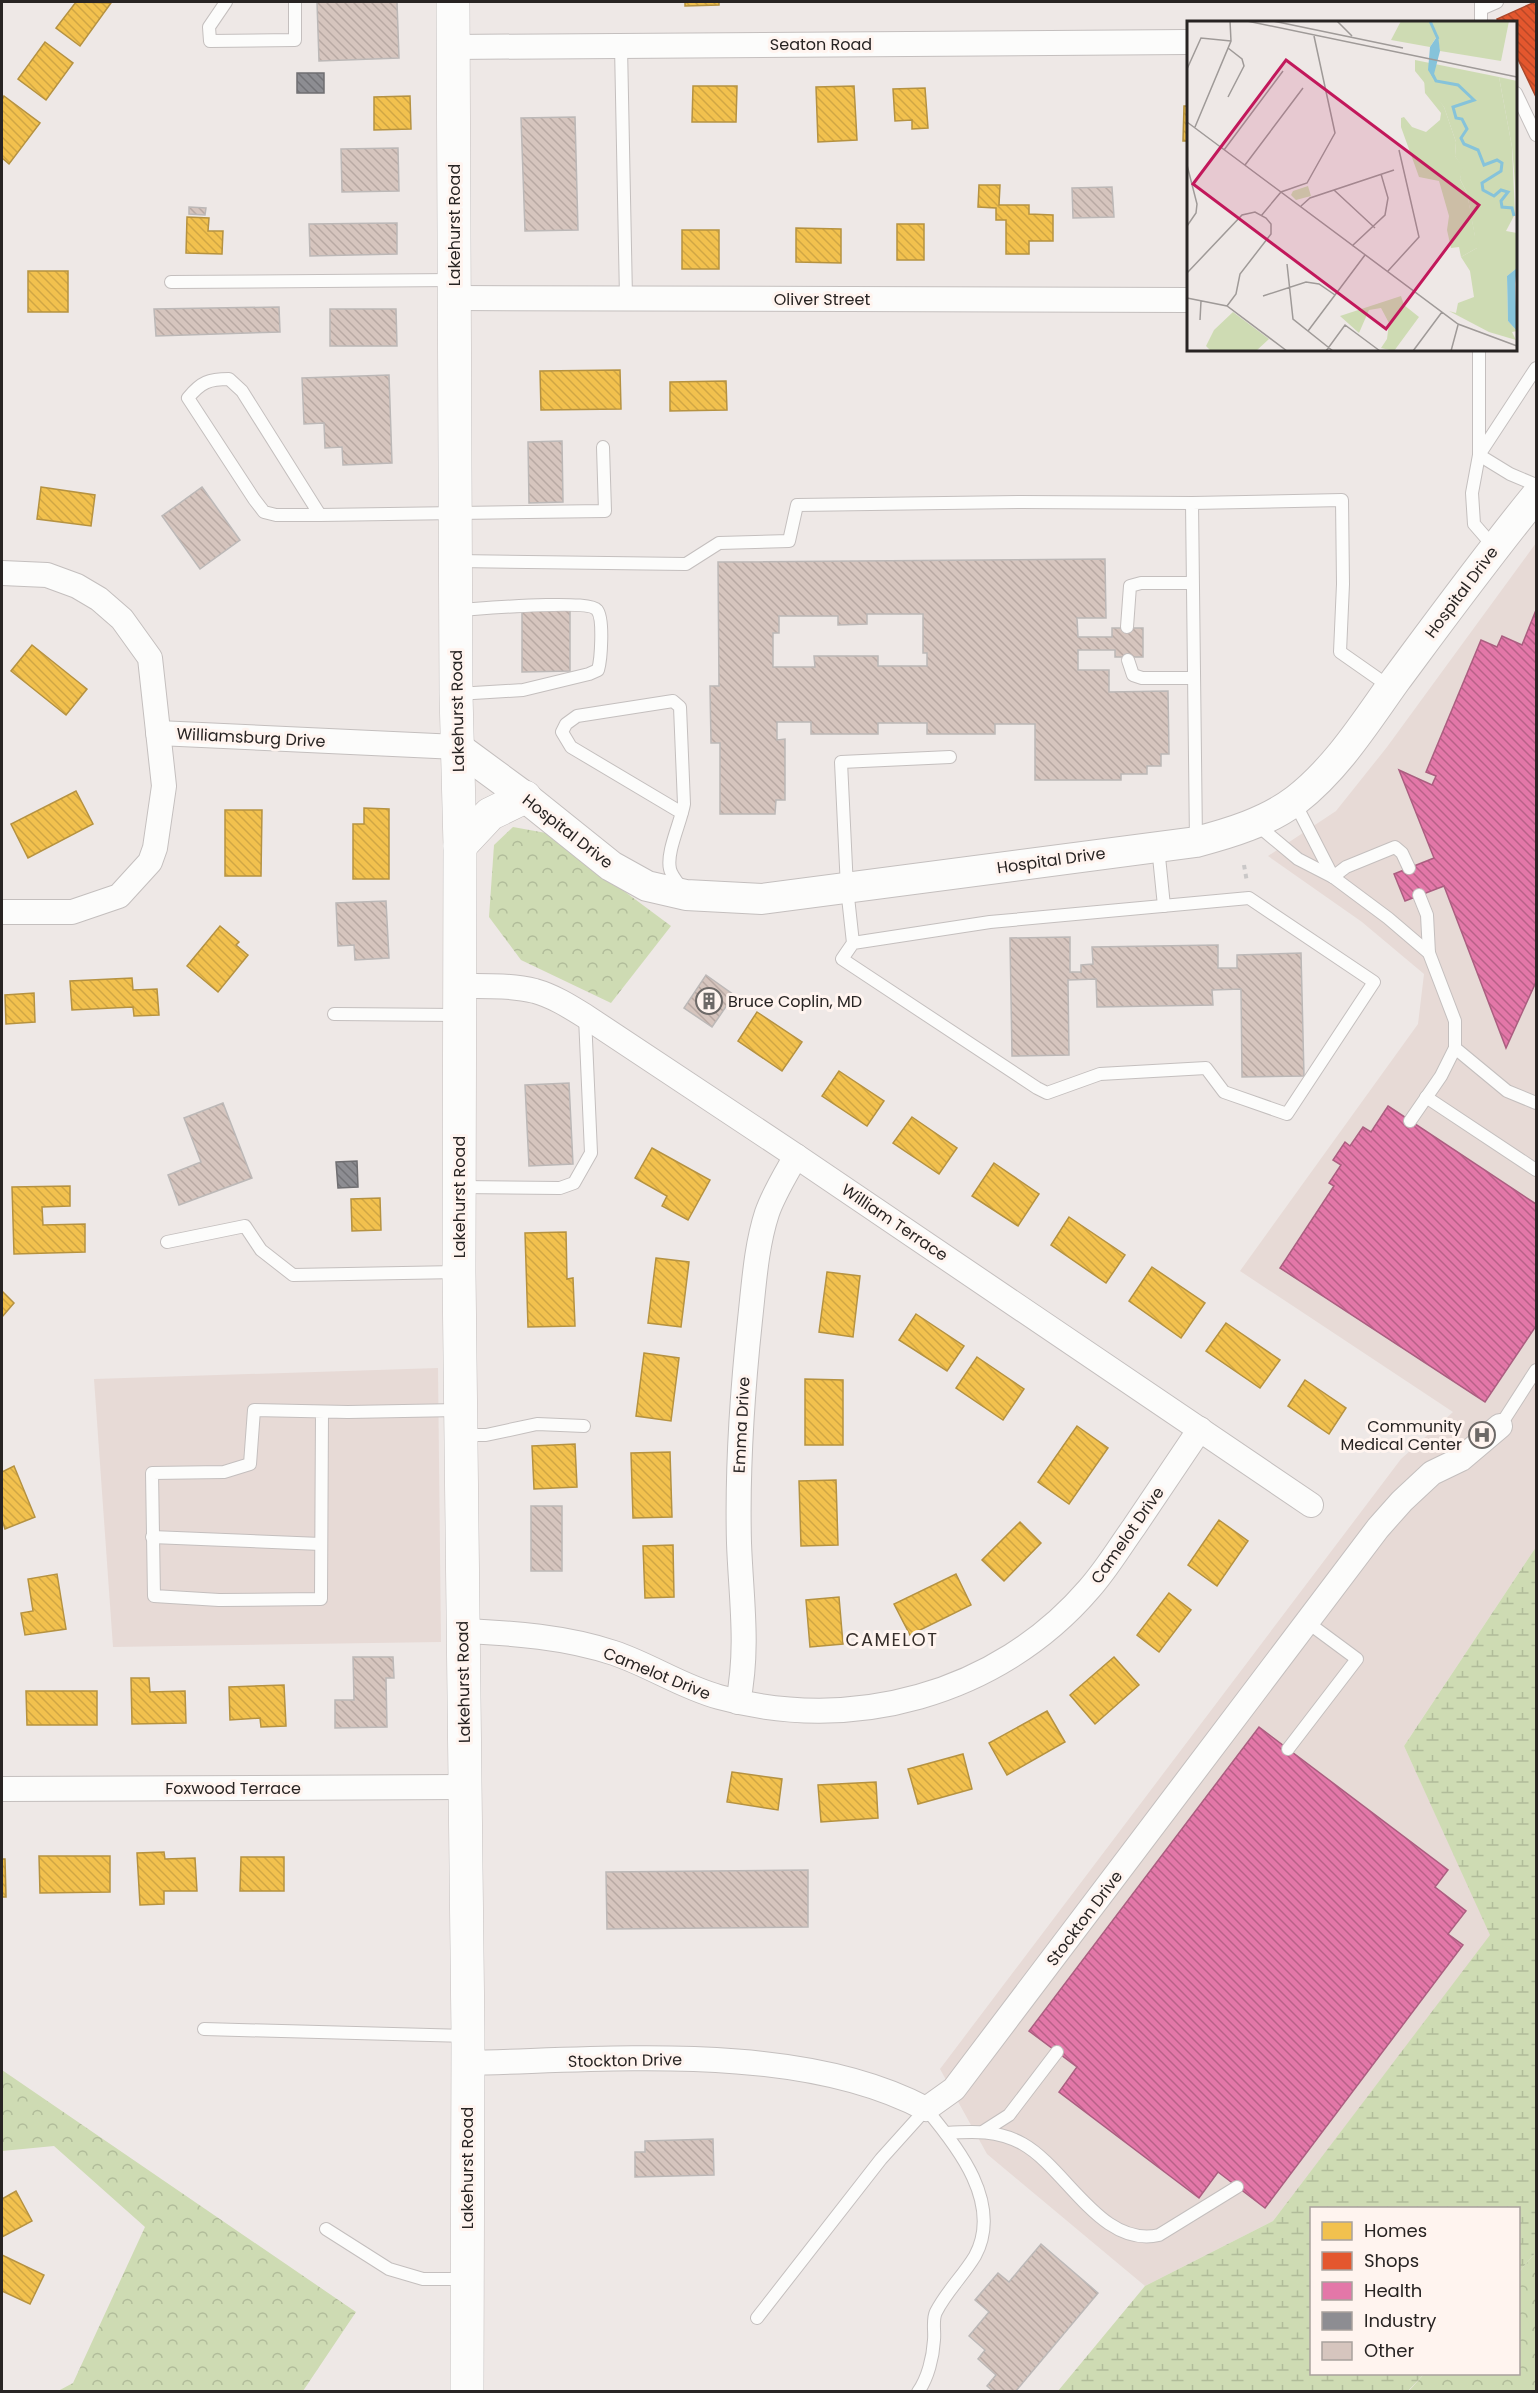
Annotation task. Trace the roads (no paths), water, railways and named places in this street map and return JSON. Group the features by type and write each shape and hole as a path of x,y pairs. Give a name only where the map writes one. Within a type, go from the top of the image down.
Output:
{"main road":[{"name":"Lakehurst Road","path":"453,2 456,694 460,846 459,1272 468,2049 467,2391"},
{"path":"460,846 490,814 525,797"}],"street":[{"name":"Seaton Road","path":"453,48 1187,42"},
{"name":"Oliver Street","path":"455,289 626,298 1187,300"},
{"name":"Hospital Drive","path":"457,747 525,797 611,866 647,886 686,895 762,899 1196,842 1255,823 1294,801 1337,760 1494,547 1536,496"},
{"name":"Williamsburg Drive","path":"2,573 47,575 77,586 99,599 122,619 150,658 158,733 457,747"},
{"path":"2,912 72,912 119,896 150,862 155,848 164,786 158,733"},
{"name":"William Terrace","path":"460,1000 517,988 551,997 585,1016 1311,1505"},
{"name":"Emma Drive","path":"738,1702 743,1678 745,1634 738,1512 742,1388 763,1228 772,1202 796,1156"},
{"name":"Stockton Drive","path":"468,2049 749,2063 818,2072 901,2096 926,2109 954,2089 1378,1528 1432,1473 1461,1460 1500,1426"},
{"name":"Camelot Drive","path":"463,1631 550,1639 599,1649 632,1660 695,1689 738,1702 776,1709 820,1712 873,1708 943,1691 982,1673 1038,1638 1088,1591 1200,1429"},
{"name":"Foxwood Terrace","path":"2,1789 464,1787"}],"lane":[{"path":"226,2 209,27 210,42 295,40 295,2"},
{"path":"1481,21 1481,5 1497,2"},
{"path":"621,46 626,298"},
{"path":"1517,97 1536,135"},
{"path":"171,282 455,289"},
{"path":"1479,351 1479,455 1472,493 1474,524 1494,547"},
{"path":"1479,455 1536,368"},
{"path":"320,515 242,391 229,380 220,379 212,379 195,390 188,398 254,499 264,512 276,515 320,515 604,511 603,447"},
{"path":"1479,455 1510,474 1536,485"},
{"path":"455,561 686,564 719,543 789,542 797,505 1342,500 1340,652 1391,688"},
{"path":"1192,503 1192,678 1196,842"},
{"path":"1127,627 1130,586 1141,583 1192,583"},
{"path":"456,610 569,604 592,607 598,610 600,618 601,661 598,670 590,674 523,690 456,694"},
{"path":"1128,660 1133,675 1142,678 1192,678"},
{"path":"682,813 571,747 562,732 566,724 577,716 673,701 680,707 682,813 671,851 670,869 686,895"},
{"path":"853,943 990,922 1249,898 1374,982 1287,1114 1224,1092 1206,1068 1100,1074 1047,1093 1036,1088 842,959 853,943 847,888 841,762 950,757"},
{"path":"1294,801 1333,877"},
{"path":"1255,823 1298,859 1333,877 1388,918 1429,953"},
{"path":"1158,846 1164,906"},
{"path":"1333,877 1346,867 1395,847 1402,853 1409,868"},
{"path":"1410,1121 1441,1076 1455,1048 1455,1021 1429,953 1427,915 1419,895"},
{"path":"334,1014 460,1000"},
{"path":"460,1187 560,1188 574,1183 591,1154 585,1016"},
{"path":"1455,1048 1507,1091 1536,1103"},
{"path":"1426,1097 1536,1170"},
{"path":"168,1242 245,1226 261,1250 293,1275 459,1272"},
{"name":"Stockton Drive","path":"1500,1426 1536,1370"},
{"path":"322,1412 321,1599 219,1600 154,1596 152,1473 224,1472 250,1464 254,1410 322,1412 461,1422 486,1436 537,1424 584,1426"},
{"path":"152,1537 321,1544"},
{"path":"1288,1749 1357,1659 1307,1622"},
{"path":"204,2029 468,2049"},
{"path":"984,2131 1009,2115 1057,2052"},
{"path":"758,2318 881,2159 926,2109 946,2133 979,2192 984,2224 975,2256 934,2315 934,2342 926,2379 918,2391"},
{"path":"946,2133 984,2131 1023,2144 1105,2220 1133,2236 1145,2238 1159,2235 1237,2187"},
{"path":"326,2229 389,2269 423,2279 466,2279"}],"place":[{"name":"Bruce Coplin, MD","path":"709,1001"},
{"name":"Community Medical Center","path":"1482,1435"}],"district":[{"name":"CAMELOT","path":"892,1640"}]}
